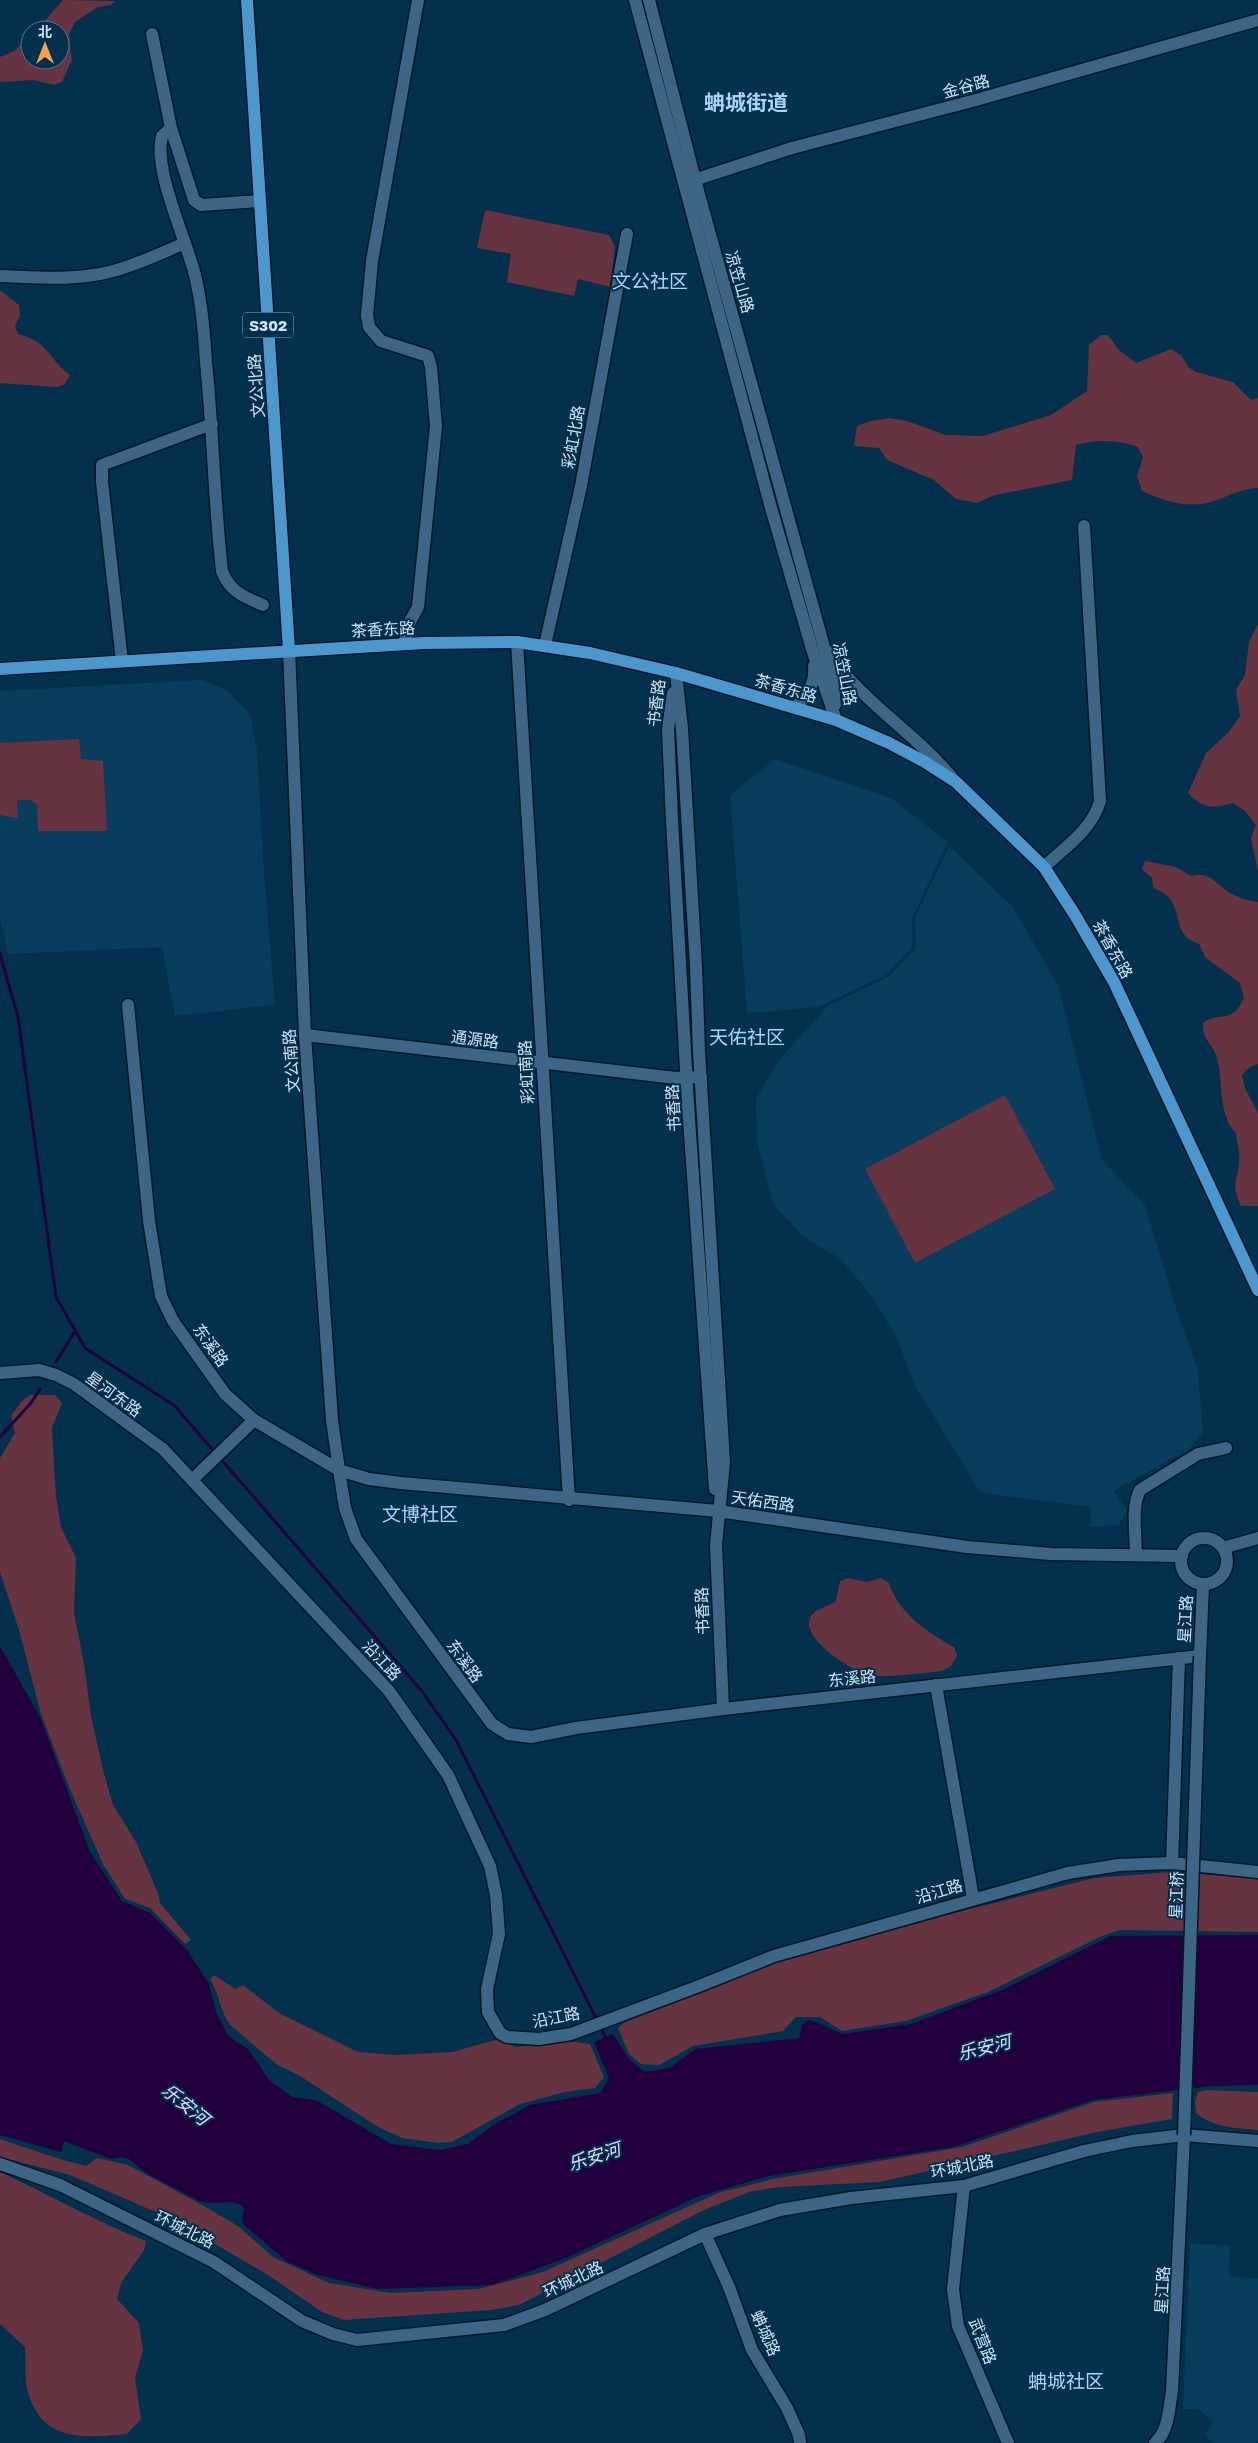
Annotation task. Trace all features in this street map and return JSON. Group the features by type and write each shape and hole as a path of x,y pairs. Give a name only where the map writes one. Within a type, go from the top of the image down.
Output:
{"main road":[{"name":"文公北路","path":"247,0 289,650"},
{"name":"茶香东路","path":"0,669 289,650 405,644 518,642 590,653 676,674 796,707 836,720 889,743 925,762 956,782 1002,824 1044,867 1075,915 1114,982 1258,1290"}],"street":[{"path":"405,644 407,627 418,607 436,426 431,367 428,356 381,341 369,327 367,314 372,261 418,0"},
{"name":"凉笠山路","path":"635,0 689,182 818,647 836,720"},
{"name":"凉笠山路","path":"649,0 689,182"},
{"name":"金谷路","path":"689,182 792,148 976,100 1258,20"},
{"path":"152,34 171,128 196,203 260,201"},
{"path":"171,128 162,136 160,154 194,274 201,309 212,424 222,571 235,592 263,605"},
{"name":"彩虹北路","path":"545,645 581,486 627,234"},
{"path":"0,276 68,278 96,275 147,259 185,243"},
{"path":"122,661 102,482 102,465 212,424"},
{"path":"1044,867 1090,824 1097,813 1100,801 1084,526"},
{"name":"彩虹南路","path":"518,642 569,1500"},
{"path":"796,707 809,692 813,684 818,647"},
{"path":"818,647 880,711 924,746 956,782"},
{"name":"文公南路","path":"289,650 305,1035 332,1420 339,1470"},
{"name":"书香路","path":"676,674 668,729 694,1078 713,1462 718,1511 716,1545 723,1709"},
{"name":"东溪路","path":"128,1005 150,1222 161,1296 173,1321 225,1394 254,1420 339,1470 345,1508 356,1539 492,1724 508,1734 531,1737 576,1728 723,1709 1200,1656"},
{"name":"通源路","path":"305,1035 542,1063 694,1078"},
{"name":"星河东路","path":"0,1373 39,1370 56,1375 74,1384 163,1449 192,1480"},
{"path":"192,1480 254,1420"},
{"path":"1136,1555 1136,1509 1137,1496 1140,1490 1198,1454 1226,1448"},
{"name":"天佑西路","path":"339,1470 368,1479 401,1483 569,1500 718,1511 966,1548 1051,1554 1182,1556"},
{"name":"沿江路","path":"192,1480 389,1691 448,1775 490,1866 496,1896 499,1934 487,1997 488,2012 500,2033 516,2039 539,2039 570,2034 774,1956 973,1898 1092,1868 1172,1862 1258,1872"},
{"path":"1223,1548 1258,1538"},
{"path":"1200,1539 1213,1540 1223,1548 1226,1554 1226,1568 1217,1580 1203,1584 1191,1580 1186,1575 1181,1562 1188,1545 1200,1539"},
{"name":"星江路","path":"1200,1656 1203,1584"},
{"name":"星江桥","path":"1184,2135 1200,1656"},
{"path":"1172,1862 1179,1658"},
{"path":"936,1685 973,1898"},
{"name":"星江路","path":"1155,2443 1165,2426 1172,2391 1184,2135"},
{"name":"环城北路","path":"0,2164 60,2186 214,2262 302,2321 332,2334 357,2340 504,2325 545,2310 705,2234 780,2210 852,2198 964,2186 1084,2151 1132,2141 1184,2135 1258,2141"},
{"name":"武营路","path":"964,2186 953,2289 958,2326 1008,2443"},
{"name":"蚺城路","path":"705,2234 729,2286 752,2350 787,2408 800,2443"}],"shaded area":[{"path":"63,0 115,1 111,5 98,7 75,22 70,32 70,20 46,20"},
{"path":"70,43 72,60 70,64"},
{"path":"20,45 20,70 67,70 62,82 54,85 34,80 0,82 0,57 14,51"},
{"path":"485,210 609,235 615,247 610,287 578,279 574,296 507,282 511,254 477,248"},
{"path":"0,290 19,305 20,315 15,326 18,334 43,346 70,375 65,384 57,387 0,383"},
{"path":"1101,335 1108,335 1119,350 1136,363 1171,349 1181,355 1188,367 1196,372 1233,382 1251,400 1258,398 1258,488 1242,491 1207,503 1188,504 1169,501 1142,491 1137,476 1143,457 1138,447 1100,441 1076,445 1072,480 995,495 977,503 956,499 934,480 887,460 879,448 854,446 857,426 871,421 890,418 907,421 946,435 983,436 1051,415 1087,391 1089,345"},
{"path":"1258,624 1258,871 1251,838 1256,825 1245,811 1233,803 1214,807 1204,805 1188,793 1206,753 1229,732 1240,716 1236,690 1245,675 1249,642"},
{"path":"201,680 227,690 250,715 257,751 264,872 275,1005 175,1016 162,947 8,954 0,919 0,691"},
{"path":"79,739 81,759 103,761 107,831 38,831 37,805 31,800 17,800 18,818 0,815 0,743"},
{"path":"775,759 891,798 948,842 912,918 912,947 886,975 818,1007 747,1013 730,795"},
{"path":"949,846 1013,907 1058,985 1102,1160 1145,1205 1174,1302 1198,1371 1203,1432 1188,1450 1113,1491 1127,1510 1119,1525 1090,1527 1091,1507 984,1493 978,1489 913,1382 898,1340 873,1298 841,1259 802,1236 773,1203 757,1143 756,1099 779,1060 828,1006 889,976 916,948 915,918"},
{"path":"1145,861 1176,867 1191,876 1203,875 1235,895 1258,902 1258,1064 1250,1067 1242,1075 1245,1088 1258,1113 1258,1206 1241,1206 1236,1192 1239,1150 1236,1133 1226,1117 1223,1107 1216,1055 1203,1032 1203,1023 1209,1019 1230,1015 1239,1007 1244,998 1240,983 1205,957 1199,944 1185,936 1170,899 1153,887 1152,878 1142,869"},
{"path":"1005,1095 1055,1189 915,1263 865,1169"},
{"path":"30,1395 55,1395 62,1403 52,1428 56,1497 61,1527 76,1558 74,1612 91,1716 103,1770 113,1805 136,1842 158,1893 160,1903 191,1940 185,1944 150,1908 125,1899 103,1864 69,1787 41,1714 19,1630 0,1572 0,1458 15,1433 11,1416 21,1402"},
{"path":"848,1578 867,1582 881,1578 889,1583 900,1604 915,1621 954,1647 957,1656 951,1666 942,1671 925,1673 895,1676 869,1675 861,1673 841,1662 814,1637 809,1621 813,1613 836,1601 840,1581"},
{"path":"1171,1872 1258,1878 1258,1932 1120,1930 1102,1936 988,1992 906,2021 842,2031 820,2017 796,2017 783,2031 693,2046 659,2065 641,2064 629,2054 618,2028 625,2022 775,1961 882,1931 1094,1878"},
{"path":"214,1975 235,1989 243,1985 279,2013 358,2052 396,2055 452,2052 496,2040 517,2047 569,2041 590,2044 604,2077 595,2088 565,2092 520,2104 452,2142 438,2143 402,2138 378,2127 300,2076 276,2064 229,2024 210,1979"},
{"path":"1206,2090 1258,2092 1258,2130 1233,2128 1210,2122 1196,2113 1195,2101 1198,2092"},
{"path":"1173,2093 1172,2119 1097,2132 880,2182 779,2187 749,2192 704,2210 519,2305 492,2310 344,2320 322,2312 268,2275 172,2219 70,2175 0,2157 0,2139 86,2166 97,2158 128,2165 238,2226 273,2257 329,2283 391,2293 478,2289 543,2272 718,2193 773,2179 962,2147 1094,2102"},
{"path":"0,2172 146,2241 144,2250 121,2283 117,2299 139,2323 143,2351 135,2378 141,2419 127,2434 81,2436 67,2434 55,2429 44,2421 35,2409 27,2388 25,2347 0,2324"},
{"path":"1190,2244 1230,2246 1229,2277 1258,2278 1258,2441 1255,2443 1213,2443 1205,2435 1213,2422 1198,2409 1183,2409"}],"water":[{"name":"乐安河","path":"0,1646 40,1717 90,1852 122,1901 150,1913 187,1950 209,1984 216,2012 229,2037 248,2049 269,2080 292,2097 316,2100 391,2144 440,2150 468,2144 493,2125 530,2105 600,2093 609,2078 594,2042 613,2034 629,2059 645,2072 670,2068 695,2049 799,2038 802,2025 808,2020 842,2034 911,2024 1002,1990 1111,1936 1258,1935 1258,2085 1211,2086 1093,2100 953,2147 769,2176 699,2196 566,2258 492,2285 378,2289 318,2275 288,2262 244,2225 242,2219 244,2209 241,2205 232,2202 210,2203 199,2201 146,2173 129,2159 121,2157 111,2159 64,2141 61,2152 0,2135"}],"waterway":[{"path":"0,954 18,1017 56,1297 85,1348 175,1406 216,1454"},
{"path":"56,1362 75,1331"},
{"path":"0,1437 31,1403 40,1389"},
{"path":"220,1458 421,1690 456,1740 597,2020"},
{"path":"600,2026 607,2041"}],"district":[{"name":"蚺城街道","path":"746,102"},
{"name":"文公社区","path":"650,280"},
{"name":"天佑社区","path":"747,1036"},
{"name":"文博社区","path":"420,1513"},
{"name":"蚺城社区","path":"1066,2380"}]}
